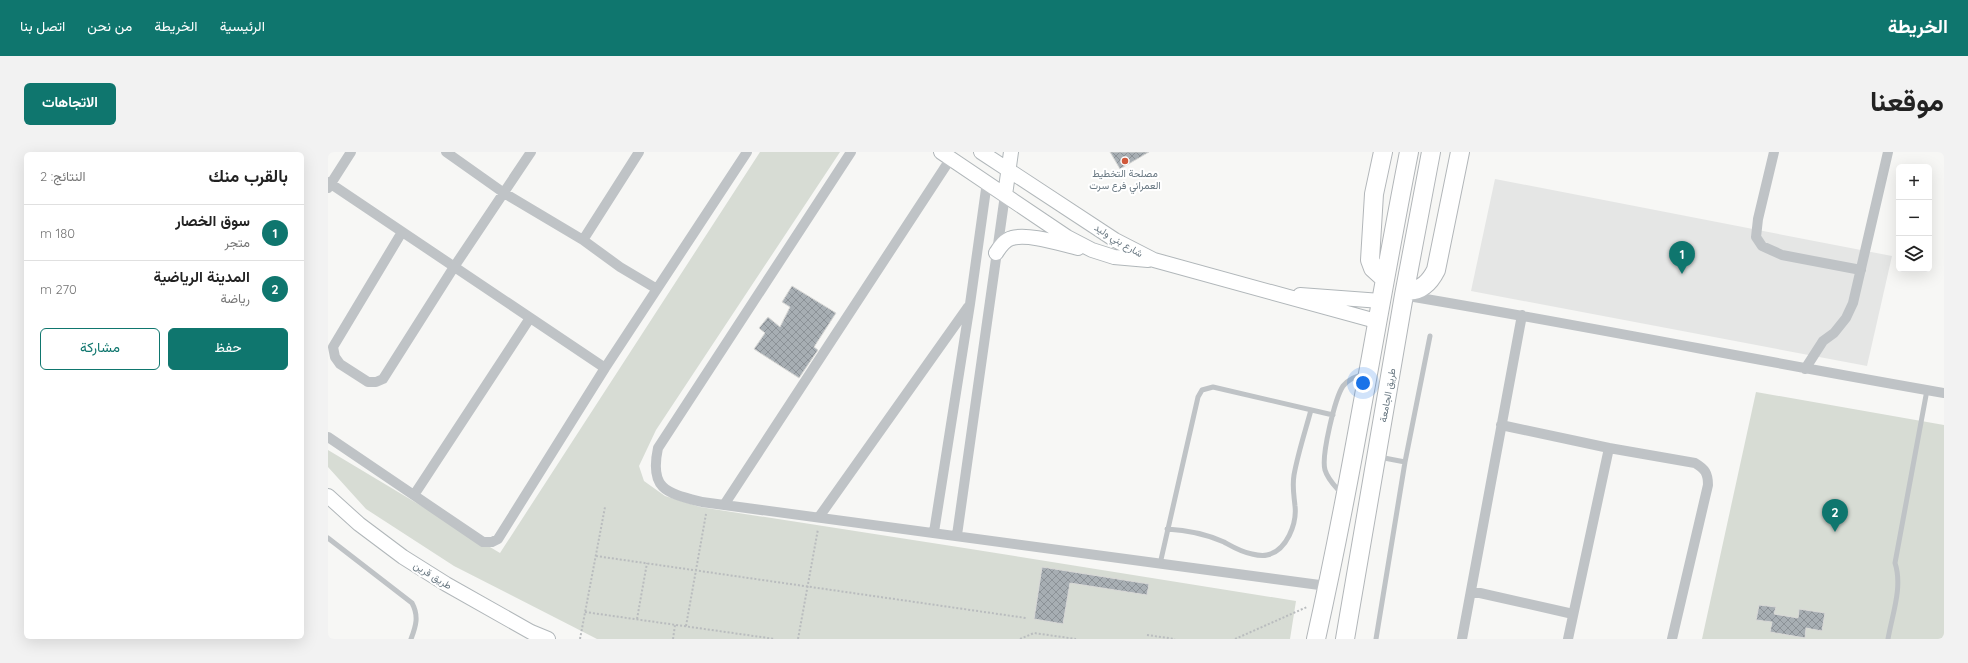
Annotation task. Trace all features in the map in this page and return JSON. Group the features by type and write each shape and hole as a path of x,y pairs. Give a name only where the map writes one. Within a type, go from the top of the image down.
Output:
{"highway":[{"path":"1383,152 1374,194 1370,260 1383,289"},
{"path":"1316,639 1345,496 1376,321 1409,152"},
{"name":"طريق الجامعة","path":"1345,639 1404,293 1431,152"},
{"path":"1404,293 1424,286 1436,270 1460,152"}],"street":[{"path":"351,152 329,185 402,232 604,368"},
{"path":"446,152 458,155 504,193 583,240 620,266 657,289"},
{"path":"402,232 333,347 335,357 340,364 368,382 376,382 383,379 454,267 531,152"},
{"path":"583,240 639,152"},
{"path":"328,437 483,542 492,542 498,539 604,368 747,152"},
{"path":"851,152 658,448 655,471 663,488 671,494 708,503 957,535 1160,564 1326,593"},
{"path":"957,535 1011,152"},
{"path":"1774,152 1758,219 1756,237 1762,246 1782,256 1861,270"},
{"path":"1805,369 1823,341 1834,333 1846,318 1853,303 1888,152"},
{"path":"934,532 970,304 987,182 988,154"},
{"name":"شارع بني وليد","path":"988,154 1009,170 1115,240 1154,260"},
{"path":"724,505 946,155"},
{"name":"شارع بني وليد","path":"946,155 1067,237 1092,250 1114,257 1134,260 1154,260"},
{"path":"996,253 1006,241 1011,238 1021,237 1092,250"},
{"path":"1154,260 1287,295 1313,304 1376,321"},
{"path":"1287,295 1320,296 1383,289"},
{"path":"1404,293 1805,369 1944,393"},
{"path":"819,518 970,304"},
{"path":"1462,639 1522,315"},
{"path":"414,495 530,318"},
{"path":"1501,425 1609,448 1695,463 1703,468 1708,474 1708,484 1672,639"},
{"path":"1568,639 1609,448"},
{"name":"طريق قرين","path":"328,496 359,524 404,557 452,588 531,632 548,639"},
{"path":"1471,591 1573,614"}],"lane":[{"path":"1376,639 1406,462 1430,336"},
{"path":"1345,496 1330,480 1324,464 1324,452 1338,398 1344,385 1356,376 1367,375"},
{"path":"1160,564 1198,397 1202,390 1213,387 1333,415"},
{"path":"1888,639 1898,587 1899,574 1895,563 1927,390"},
{"path":"1167,529 1186,530 1211,537 1236,550 1252,554 1267,555 1278,550 1290,536 1294,521 1295,506 1292,492 1294,476 1311,410"},
{"path":"1376,456 1406,462"},
{"path":"328,538 412,603 416,610 417,618 412,639"}],"path":[{"path":"686,626 708,503"},
{"path":"580,639 605,507"},
{"path":"798,639 819,518"},
{"path":"596,556 1026,618"},
{"path":"637,619 647,563"},
{"path":"1235,639 1326,593"},
{"path":"585,612 775,639"},
{"path":"673,639 675,625"},
{"path":"1020,639 1034,633 1076,639"},
{"path":"1147,635 1175,639"}],"shaded area":[{"path":"760,152 840,152 656,430 639,466 644,481 665,496 700,507 1296,601 1290,639 597,639 454,566 366,509 328,467 328,450 500,553"},
{"path":"1495,179 1892,256 1867,366 1471,291"},
{"path":"1756,392 1944,425 1944,639 1702,639"}],"building":[{"name":"مصلحة التخطيط العمراني فرع سرت","path":"1110,152 1149,152 1120,169"},
{"path":"792,286 836,313 814,347 818,350 799,378 754,349 765,333 759,328 768,317 780,327 790,307 782,302"},
{"path":"1042,567 1149,584 1147,595 1070,583 1063,624 1034,619"},
{"path":"1759,605 1776,607 1774,614 1798,618 1799,609 1825,613 1822,631 1806,628 1805,638 1770,632 1772,622 1756,620"}],"place":[{"name":"مصلحة التخطيط العمراني فرع سرت","path":"1125,161"},
{"name":"سوق الخصار","path":"1682,274"},
{"name":"المدينة الرياضية","path":"1835,532"}]}
